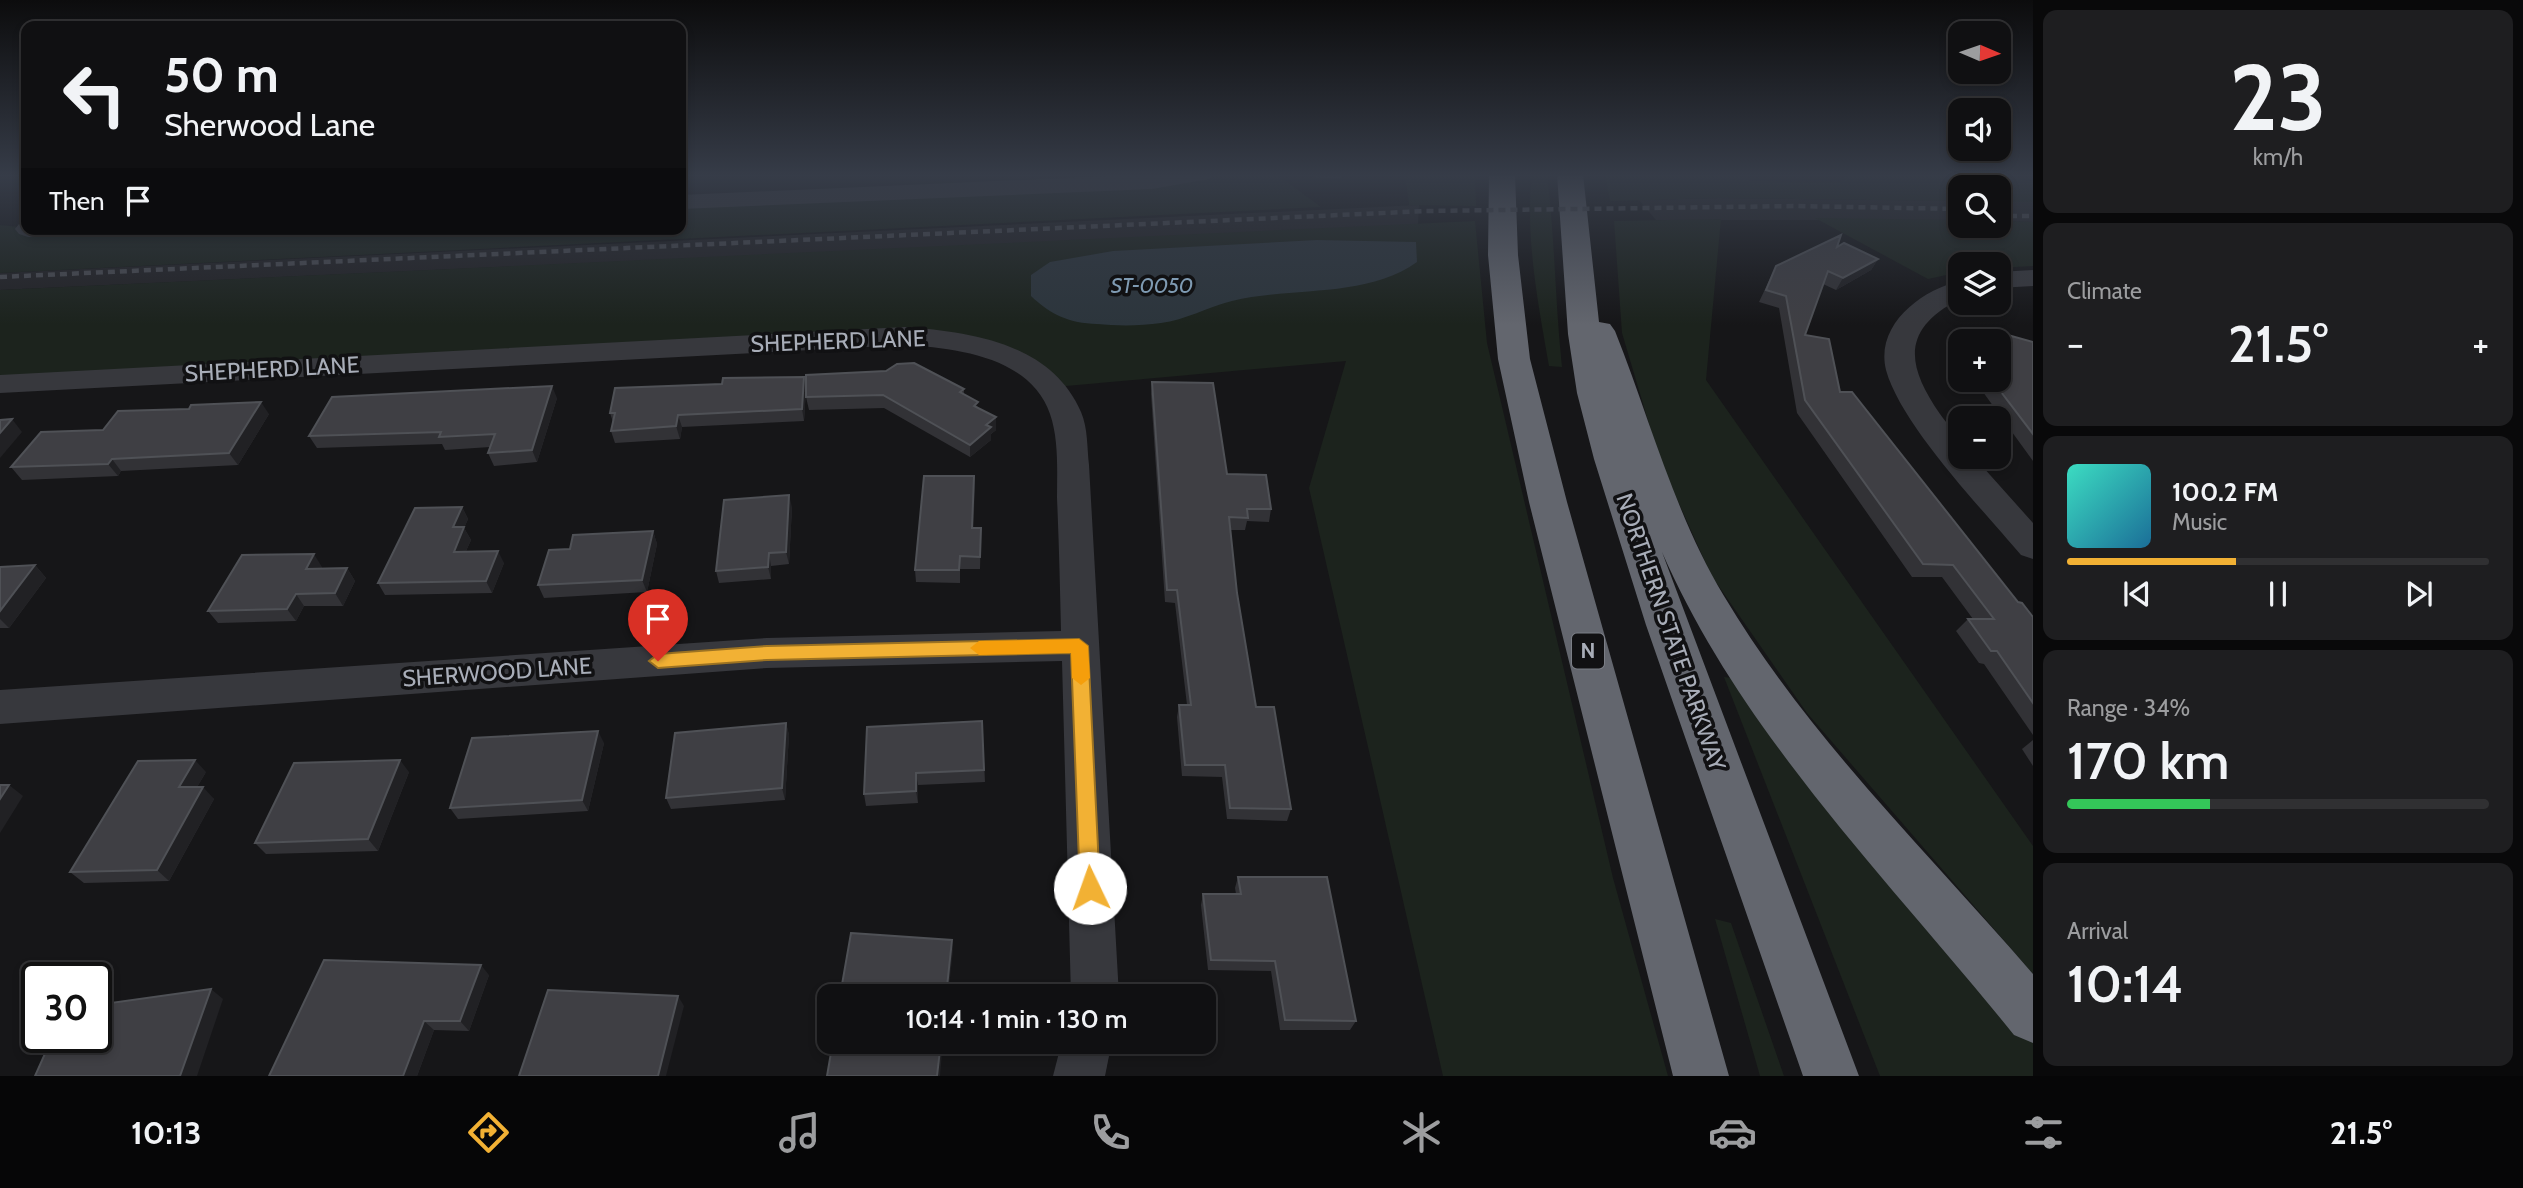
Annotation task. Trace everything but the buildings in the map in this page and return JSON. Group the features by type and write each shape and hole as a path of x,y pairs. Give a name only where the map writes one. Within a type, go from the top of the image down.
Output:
{"highway":[{"name":"N","path":"1503,224 1503,255 1514,359 1548,502 1701,1076"},
{"name":"NORTHERN STATE PARKWAY","path":"1575,224 1594,393 1635,535 1831,1076"},
{"path":"1580,284 1625,394 1664,516 1724,634 1818,760 2033,1016"}],"street":[{"path":"0,225 21,228"},
{"path":"2011,279 2033,278"},
{"path":"1948,294 1931,302 1911,320 1899,351 1905,381 1922,413 2033,546"},
{"name":"SHEPHERD LANE","path":"0,384 905,336 976,344 1018,360 1050,388 1065,411 1073,465 1094,984"},
{"name":"SHERWOOD LANE","path":"0,707 767,653 1079,646"},
{"path":"1079,1076 1084,1054"}],"shaded area":[{"path":"686,224 976,224 0,273 0,225 21,227 21,235 686,235"},
{"path":"1018,224 1418,224 0,290 0,273"},
{"path":"1406,224 1475,224 1487,343 1613,878 1668,1076 1443,1076 1309,488 1346,361 1055,387 951,336 0,384 0,290"},
{"path":"1530,224 1552,224 1562,367 1549,366"},
{"path":"1614,224 1721,224 1706,380 2033,846 2033,974 1807,713 1711,575 1660,461 1622,333"},
{"path":"1827,224 1948,224 1948,238 2011,238 2011,224 2033,224 2033,266 2011,267 2011,252 1948,252 1948,275 1928,279"},
{"path":"1724,677 1747,680 2033,1039 2033,1076 1880,1076"},
{"path":"1715,919 1731,923 1784,1076 1760,1076"}],"water":[{"name":"ST-0050","path":"1317,240 1416,242 1417,262 1397,274 1375,282 1232,301 1170,321 1145,325 1113,325 1069,320 1053,313 1031,296 1031,275 1050,262 1113,251"}],"railway":[{"path":"0,277 1141,224"}],"slow traffic":[{"path":"979,648 1079,646 1081,678"}],"route":[{"path":"658,661 767,653 1079,646 1090,888"}]}
